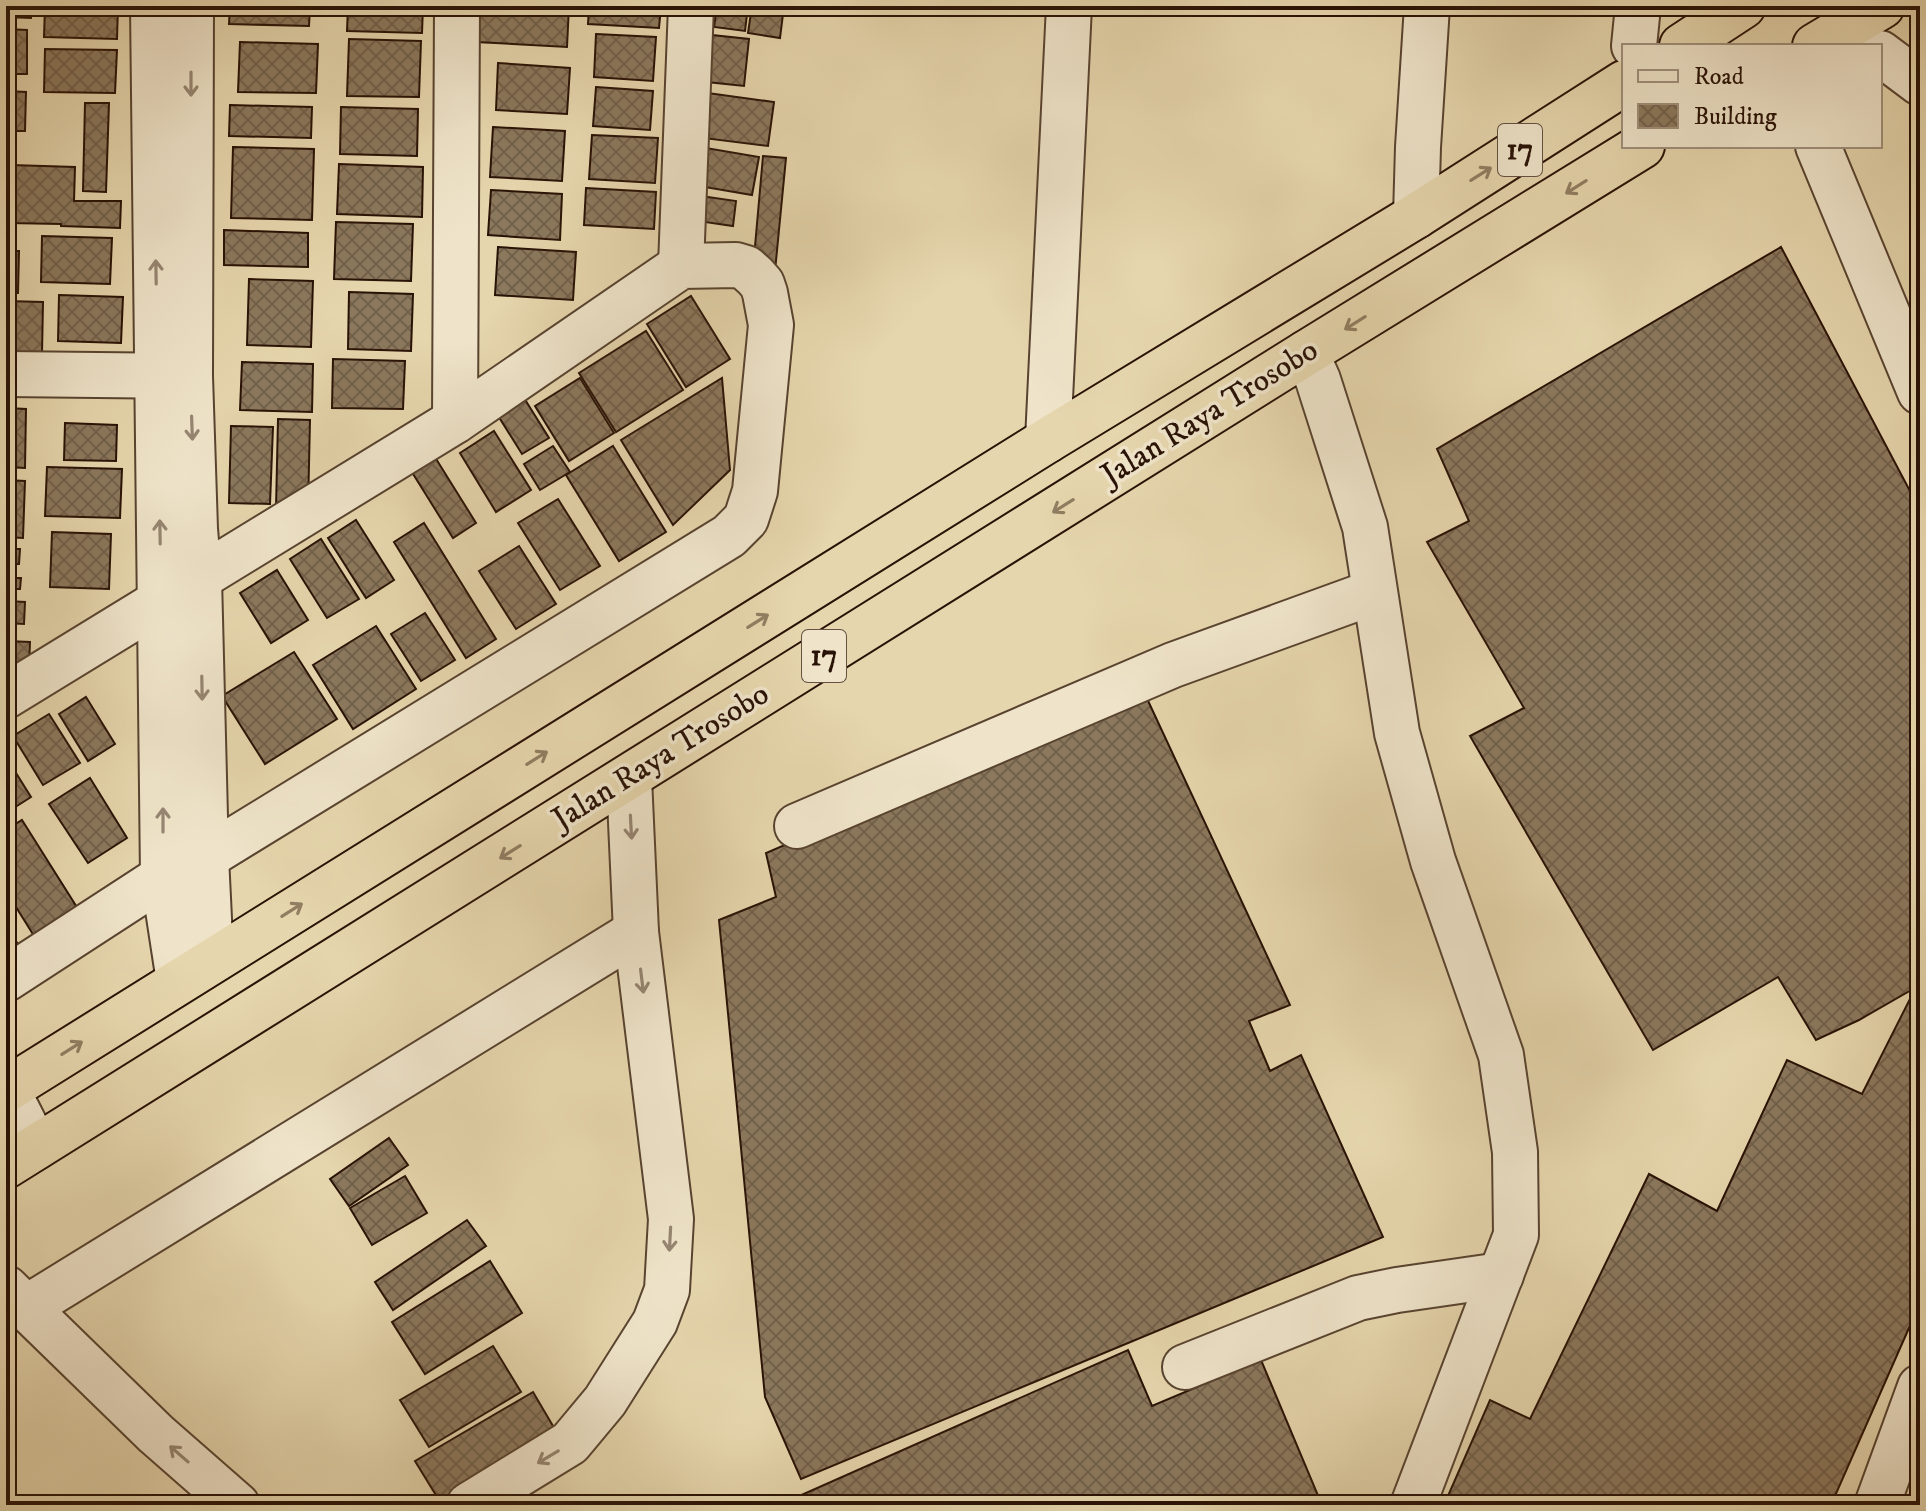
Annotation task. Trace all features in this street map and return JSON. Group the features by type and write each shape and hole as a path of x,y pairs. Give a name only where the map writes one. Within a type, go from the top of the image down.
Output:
{"highway":[{"path":"1685,44 1743,6"},
{"path":"1823,44 1872,32"},
{"name":"Jalan Raya Trosobo","path":"6,1089 1048,440 1416,216 1622,84"},
{"name":"Jalan Raya Trosobo","path":"21,1156 1639,148"}],"street":[{"path":"177,6 174,376 161,601 163,877 195,971"},
{"path":"455,421 457,6"},
{"path":"681,266 691,6"},
{"path":"1048,440 1069,6"},
{"path":"1416,216 1427,6"},
{"path":"1634,44 1638,6"},
{"path":"1872,32 1920,83"},
{"path":"1819,148 1920,392"},
{"path":"6,696 455,421 681,266 736,265 746,268 765,293 771,325 755,491 746,519 729,536 206,857 163,877 6,979"},
{"path":"1306,353 1318,380 1365,527 1397,733 1433,861 1501,1055 1515,1152 1516,1235 1413,1505"},
{"path":"6,374 174,376"},
{"path":"174,376 199,578 206,857 195,971"},
{"path":"797,826 1173,665 1374,592"},
{"path":"469,1505 570,1443 605,1401 655,1322 667,1290 671,1219 636,932 629,778"},
{"path":"237,1505 156,1434 16,1298 636,932"},
{"path":"6,1089 21,1156"},
{"path":"1185,1367 1358,1298 1501,1275"},
{"path":"1877,1505 1920,1387"}],"building":[{"path":"6,6 31,6 31,18 6,17"},
{"path":"45,6 118,6 117,39 44,37"},
{"path":"230,6 310,6 309,26 229,24"},
{"path":"348,6 423,6 422,33 347,31"},
{"path":"479,6 569,6 567,47 476,42"},
{"path":"589,6 661,6 659,28 588,24"},
{"path":"717,6 748,6 745,31 714,27"},
{"path":"752,6 784,6 780,38 748,33"},
{"path":"6,29 27,30 27,74 6,74"},
{"path":"596,34 656,37 653,81 594,77"},
{"path":"712,35 749,39 744,86 707,82"},
{"path":"349,39 421,41 419,97 347,96"},
{"path":"240,42 318,44 316,93 238,92"},
{"path":"45,49 117,50 115,93 44,92"},
{"path":"498,63 570,68 567,114 496,110"},
{"path":"596,87 653,91 650,130 593,126"},
{"path":"6,91 26,92 25,131 6,131"},
{"path":"693,91 774,102 768,146 687,136"},
{"path":"85,103 109,103 106,192 83,191"},
{"path":"230,105 312,107 311,138 229,136"},
{"path":"341,107 418,109 417,156 340,154"},
{"path":"493,127 565,131 562,181 490,177"},
{"path":"592,135 658,138 655,183 589,179"},
{"path":"233,147 314,149 312,220 231,218"},
{"path":"700,147 759,157 752,195 693,185"},
{"path":"763,156 786,158 775,271 753,269"},
{"path":"339,164 423,167 422,217 337,214"},
{"path":"11,165 75,167 74,201 121,201 120,228 9,223"},
{"path":"586,188 656,192 654,229 584,225"},
{"path":"491,190 562,194 560,240 488,235"},
{"path":"701,196 736,201 733,226 698,221"},
{"path":"336,222 413,224 411,281 334,279"},
{"path":"224,230 308,233 308,267 224,265"},
{"path":"42,236 112,238 110,284 41,282"},
{"path":"498,247 576,252 573,300 495,295"},
{"path":"1781,247 1920,510 1920,985 1859,1020 1816,1040 1778,977 1653,1050 1470,736 1524,708 1427,542 1469,521 1437,449"},
{"path":"6,251 19,251 18,293 6,293"},
{"path":"249,279 313,281 311,347 247,345"},
{"path":"349,292 413,294 411,351 348,349"},
{"path":"59,295 123,297 121,343 58,341"},
{"path":"691,296 730,359 686,387 647,324"},
{"path":"6,301 43,302 42,354 6,353"},
{"path":"1920,305 1920,345 1906,310"},
{"path":"646,331 683,390 616,432 579,373"},
{"path":"333,359 405,361 403,409 332,408"},
{"path":"242,362 313,364 312,412 240,410"},
{"path":"580,378 614,433 569,461 535,406"},
{"path":"722,378 730,470 673,525 621,440"},
{"path":"524,398 549,438 522,454 497,414"},
{"path":"6,408 26,409 25,468 6,467"},
{"path":"278,419 310,420 308,509 276,508"},
{"path":"65,423 117,425 116,461 64,460"},
{"path":"231,426 273,427 270,504 229,503"},
{"path":"494,431 531,490 496,512 460,453"},
{"path":"553,446 570,472 540,490 524,464"},
{"path":"613,446 666,532 619,561 566,475"},
{"path":"433,454 476,523 453,538 410,469"},
{"path":"47,467 122,469 120,518 45,516"},
{"path":"6,480 25,481 23,538 6,537"},
{"path":"558,499 600,566 560,590 518,523"},
{"path":"356,520 394,580 366,598 328,538"},
{"path":"424,523 496,639 466,658 394,542"},
{"path":"52,532 111,534 109,589 50,587"},
{"path":"321,539 359,599 327,618 290,559"},
{"path":"519,546 556,604 516,629 479,571"},
{"path":"6,549 20,549 19,564 6,564"},
{"path":"277,570 308,620 271,643 240,593"},
{"path":"6,578 21,578 20,589 6,589"},
{"path":"6,601 25,602 24,624 6,623"},
{"path":"425,613 455,660 421,681 391,634"},
{"path":"376,626 416,689 353,729 313,665"},
{"path":"6,641 30,642 29,668 6,667"},
{"path":"294,652 337,719 265,764 222,696"},
{"path":"1143,690 1290,1005 1249,1021 1270,1071 1301,1055 1383,1237 801,1479 765,1397 719,920 776,897 766,853"},
{"path":"86,697 115,744 88,761 59,714"},
{"path":"49,714 80,763 43,785 13,736"},
{"path":"6,757 31,797 6,813"},
{"path":"90,778 127,838 88,863 49,804"},
{"path":"22,820 78,909 34,936 6,891 6,830"},
{"path":"6,925 19,946 6,954"},
{"path":"1913,993 1920,993 1920,1303 1831,1505 1444,1505 1490,1400 1530,1419 1649,1174 1717,1211 1787,1060 1862,1094"},
{"path":"389,1138 408,1165 349,1206 330,1179"},
{"path":"405,1176 427,1213 372,1245 350,1208"},
{"path":"467,1220 486,1246 393,1310 375,1282"},
{"path":"490,1261 522,1313 425,1374 392,1322"},
{"path":"493,1346 521,1392 429,1447 400,1400"},
{"path":"1128,1350 1152,1406 1261,1360 1322,1505 779,1505"},
{"path":"533,1392 560,1438 442,1505 415,1461"}]}
